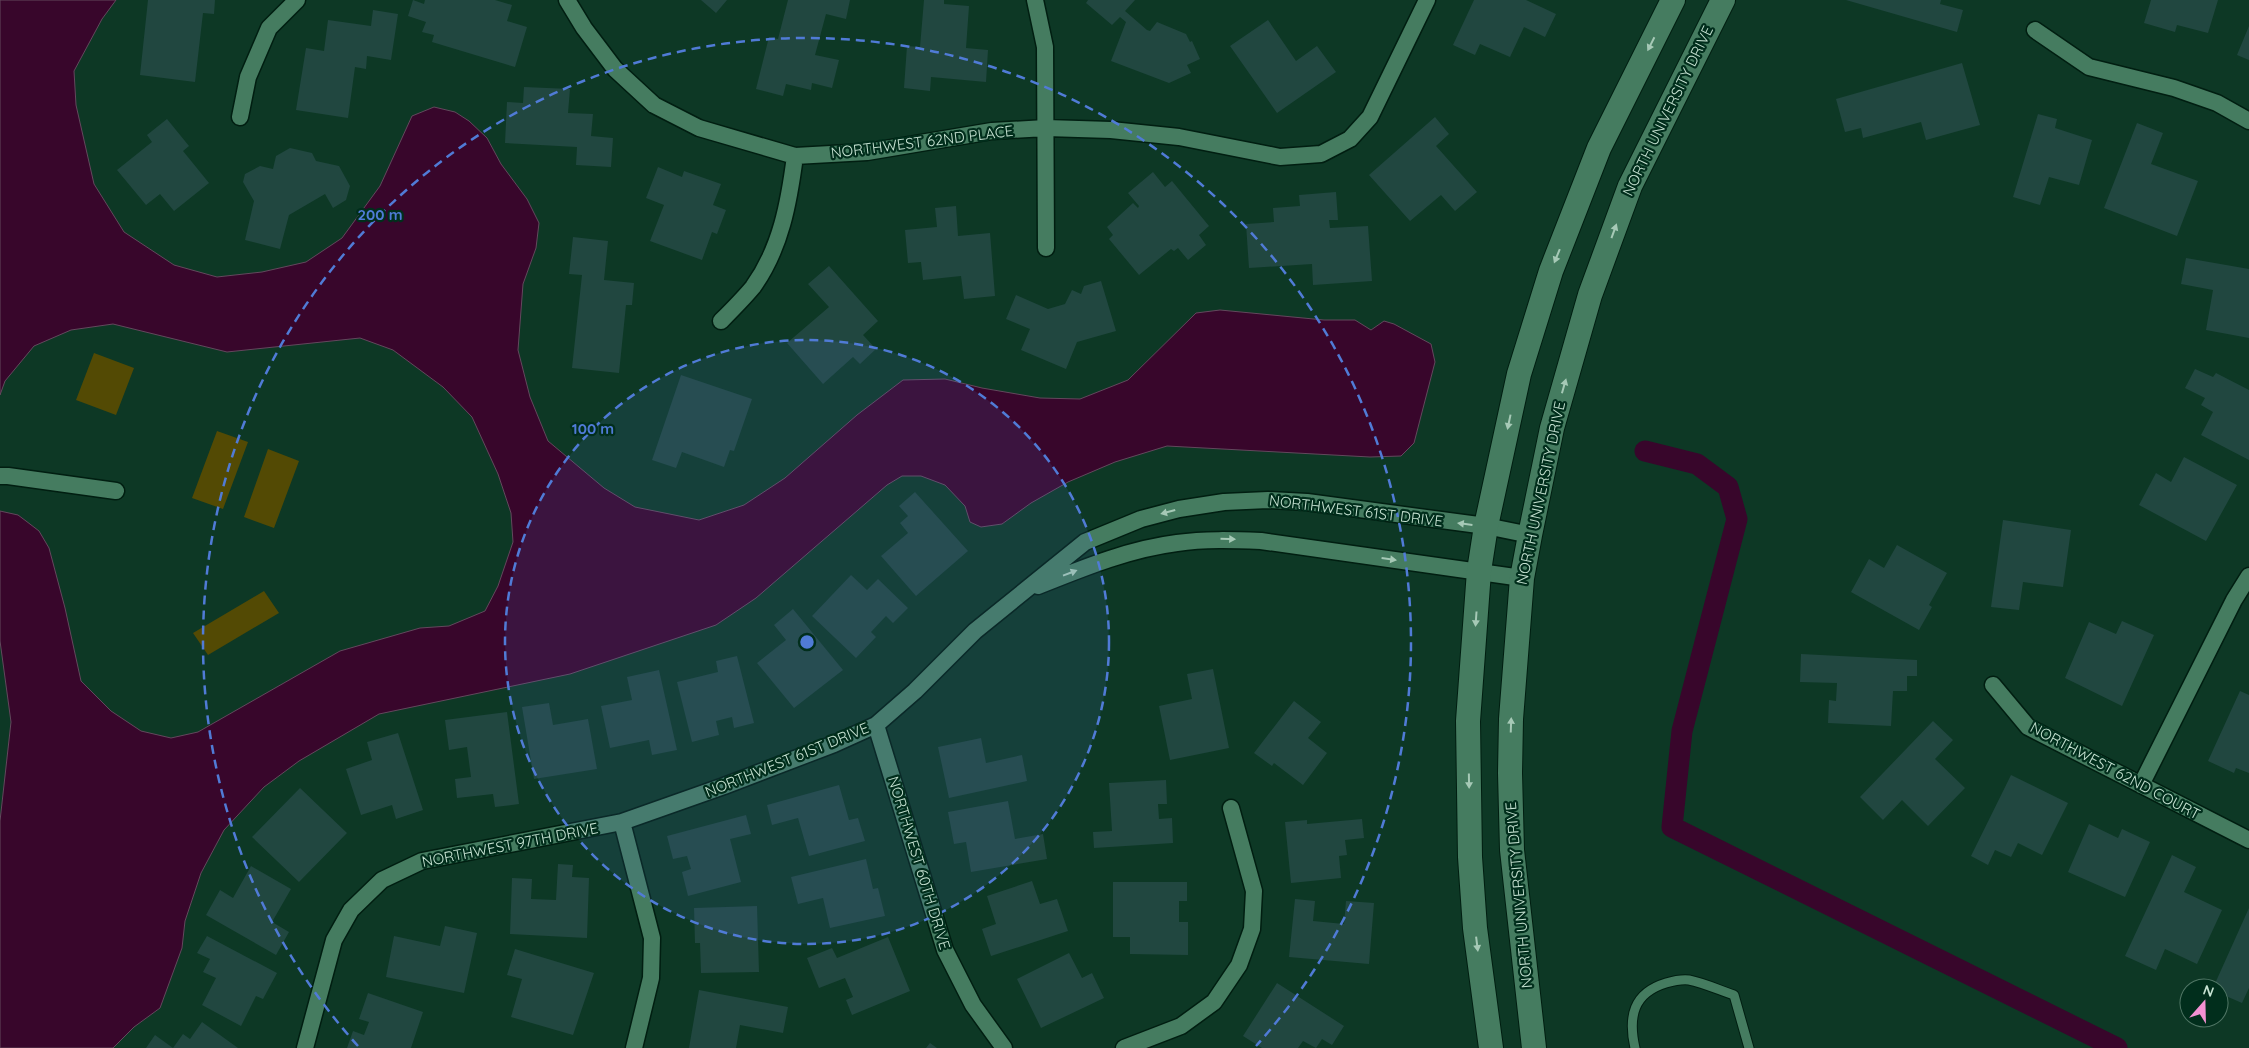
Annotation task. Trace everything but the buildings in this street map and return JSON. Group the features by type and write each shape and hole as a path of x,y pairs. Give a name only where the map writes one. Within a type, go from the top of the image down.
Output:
{"main road":[{"path":"1490,1048 1475,928 1470,856 1468,720 1479,571 1486,526 1519,374 1551,271 1599,148 1673,0"},
{"name":"NORTH UNIVERSITY DRIVE","path":"1534,1048 1512,850 1510,773 1522,578 1552,428 1590,295 1630,186 1723,0"}],"street":[{"path":"240,117 248,77 269,28 297,0"},
{"name":"NORTHWEST 62ND PLACE","path":"567,0 584,28 615,69 654,105 699,128 795,156 867,152 992,131 1046,128 1111,130 1179,137 1280,157 1321,154 1350,139 1370,117 1426,0"},
{"path":"1034,0 1045,47 1046,248"},
{"path":"2035,30 2089,66 2174,88 2217,103 2249,121"},
{"path":"721,321 753,286 773,251 787,212 795,156"},
{"path":"0,476 116,491"},
{"name":"NORTHWEST 61ST DRIVE","path":"622,822 834,744 876,725 915,691 975,631 1085,542 1141,519 1179,509 1224,502 1268,500 1307,502 1486,526 1530,535"},
{"name":"NORTHWEST 61ST DRIVE","path":"1024,591 1101,562 1175,543 1218,539 1261,541 1522,578"},
{"path":"2141,785 2234,600 2249,576"},
{"name":"NORTHWEST 62ND COURT","path":"1993,685 2028,727 2249,840"},
{"name":"NORTHWEST 60TH DRIVE","path":"876,725 945,950 973,1005 1004,1048"},
{"path":"1124,1048 1181,1026 1214,1002 1239,965 1252,929 1254,892 1231,808"},
{"path":"622,822 652,938 651,978 634,1048"},
{"name":"NORTHWEST 97TH DRIVE","path":"305,1048 334,940 350,910 382,880 422,861 622,822"}],"lane":[{"path":"1635,1048 1631,1032 1633,1011 1640,997 1656,986 1676,980 1688,980 1734,995 1749,1048"}],"shaded area":[{"path":"0,0 116,0 102,19 74,71 76,105 94,184 124,232 174,265 217,277 262,272 306,262 342,238 380,186 412,116 434,107 455,112 469,121 487,138 501,164 527,199 539,223 536,248 523,284 518,350 530,397 548,441 604,488 635,507 699,520 744,505 785,478 857,415 903,380 945,379 982,388 1040,398 1080,399 1128,380 1196,313 1220,310 1324,320 1355,320 1371,330 1384,321 1394,324 1431,344 1435,362 1414,443 1401,456 1370,457 1167,446 1115,462 1068,482 1031,503 1002,524 981,527 970,522 965,506 945,485 921,476 902,476 887,485 756,598 716,625 570,674 379,714 299,761 264,787 224,830 201,873 185,921 182,948 160,1008 134,1027 113,1048 0,1048 0,821 11,722 0,641 0,511 18,515 26,521 39,531 49,548 65,608 81,681 111,711 141,731 171,738 198,732 340,651 420,628 449,626 485,611 498,586 513,542 511,513 498,474 472,417 443,387 393,350 360,338 227,352 113,324 71,330 34,346 5,381 0,395"},
{"path":"94,353 134,368 116,415 76,400"},
{"path":"217,431 248,442 223,509 192,498"},
{"path":"268,449 299,461 274,528 244,517"},
{"path":"264,591 279,613 208,655 193,633"}],"waterway":[{"path":"1645,451 1697,464 1728,487 1737,519 1682,731 1672,827 2117,1048"}]}
